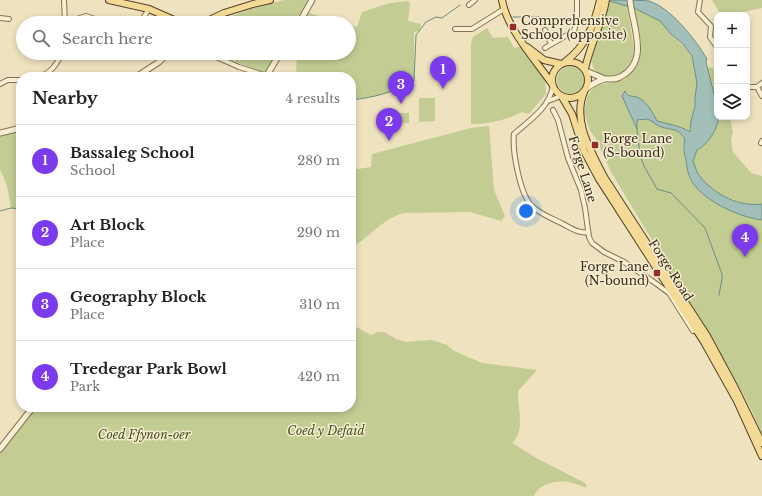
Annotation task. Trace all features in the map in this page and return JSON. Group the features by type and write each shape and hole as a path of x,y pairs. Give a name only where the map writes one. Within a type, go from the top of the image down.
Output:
{"main road":[{"path":"109,0 149,9 165,16"},
{"path":"218,16 270,0"},
{"path":"502,0 504,9 513,27 556,92 569,98 575,97 585,90 588,79 585,70 588,52 602,18 603,1"},
{"path":"552,85 553,73 583,45 603,1"},
{"path":"525,45 544,60 563,63 576,63 585,70"},
{"name":"Forge Road","path":"585,90 581,98 580,116 592,154 604,177 707,336 762,443"},
{"name":"Forge Road","path":"562,96 572,114 584,151 599,179 704,342 737,401 762,456"}],"street":[{"path":"64,0 65,16"},
{"path":"302,16 312,0"},
{"path":"469,5 475,0"},
{"path":"545,48 574,31 578,20 577,0"},
{"path":"585,90 592,84 605,79 620,78 629,70 635,61 638,44 630,0"},
{"path":"700,0 698,12 711,26 710,37 714,43"},
{"path":"144,16 149,9"},
{"path":"455,29 472,29 504,9"},
{"path":"0,18 9,19"},
{"path":"545,30 552,44"},
{"path":"49,72 57,65 59,60"},
{"path":"144,72 161,60"},
{"path":"224,60 253,72"},
{"path":"269,72 276,60"},
{"path":"585,70 605,79"},
{"path":"0,84 8,80 16,80"},
{"path":"762,82 752,87 762,96"},
{"path":"552,85 548,101 543,109 514,134 513,144 515,159 526,198 534,208 576,231 584,233 588,232"},
{"path":"548,101 562,96"},
{"name":"Forge Lane","path":"553,110 558,120 568,158 581,190 589,237 592,243 604,252 624,262 669,293 693,331"},
{"path":"0,133 16,129"},
{"path":"0,449 29,412"}],"green space":[{"path":"284,0 308,0 307,5 300,16 232,16 253,8"},
{"path":"712,0 762,0 762,8 743,12 719,12"},
{"path":"408,1 410,3 408,21 421,24 420,31 414,32 414,81 383,94 356,99 356,72 296,72 297,60 356,60 356,27 362,12 390,3"},
{"path":"610,1 627,6 634,49 632,60 622,73 610,77 600,75 594,69 591,61 592,53"},
{"path":"634,8 650,15 662,23 687,50 693,61 697,75 696,96 690,132 657,121 637,97 630,97 623,92 628,109 637,128 637,120 647,119 659,126 679,132 685,139 683,148 688,174 742,215 762,220 762,434 750,407 729,368 611,172 595,137 590,131 584,112 587,97 593,88 597,85 625,79 635,67 640,54 641,41"},
{"path":"309,13 319,16 307,16"},
{"path":"487,28 493,38 508,37 514,48 522,46 545,78 546,94 529,114 522,112 497,121 471,124 471,43 473,37"},
{"path":"234,60 273,60 266,72 237,63"},
{"path":"571,66 581,70 585,80 581,90 571,94 561,90 557,80 561,70"},
{"path":"713,67 714,70 714,95 707,68"},
{"path":"419,98 435,98 435,121 419,122"},
{"path":"390,113 409,113 409,123 390,123"},
{"path":"718,120 731,120 733,132 731,140 733,152 751,173 762,176 762,204 745,203 728,198 714,190 697,172 693,161 697,150 704,144 716,126"},
{"path":"489,126 494,190 505,216 501,221 470,212 404,213 389,219 356,245 356,169 371,167 372,154 471,128"},
{"path":"16,131 16,208 11,208 7,186 0,169 0,135"},
{"path":"356,327 371,335 378,332 384,332 396,339 406,342 432,340 447,345 454,351 482,363 537,370 518,391 520,425 519,432 512,443 538,459 585,483 587,488 568,482 553,482 539,488 534,496 0,496 0,453 32,412 356,412"}],"water":[{"path":"606,0 649,1 657,4 682,25 707,59 706,62 714,94 714,120 718,120 711,136 705,144 697,150 693,161 695,168 707,184 728,198 745,204 762,204 762,220 743,216 724,208 699,190 689,175 684,150 685,139 679,132 659,126 647,119 637,120 637,129 622,96 625,91 627,95 637,97 645,102 657,121 679,127 690,132 695,106 697,83 692,56 682,43 671,34 660,21 634,8"}],"waterway":[{"path":"356,99 383,94 414,81 416,35 426,22 436,17 442,18 460,5"},
{"path":"513,17 539,17 551,20 571,20"},
{"path":"637,129 640,155 644,166 657,189 671,193 705,228 722,274 719,295"},
{"path":"0,211 11,208 16,208"}],"place":[{"name":"Comprehensive School (opposite)","path":"513,27"},
{"name":"Bassaleg School","path":"443,89"},
{"name":"Geography Block","path":"401,104"},
{"name":"Art Block","path":"389,141"},
{"name":"Forge Lane (S-bound)","path":"595,145"},
{"name":"Tredegar Park Bowl","path":"745,257"},
{"name":"Forge Lane (N-bound)","path":"657,273"}],"park label":[{"name":"Coed y Defaid","path":"326,430"},
{"name":"Coed Ffynon-oer","path":"144,434"}]}
